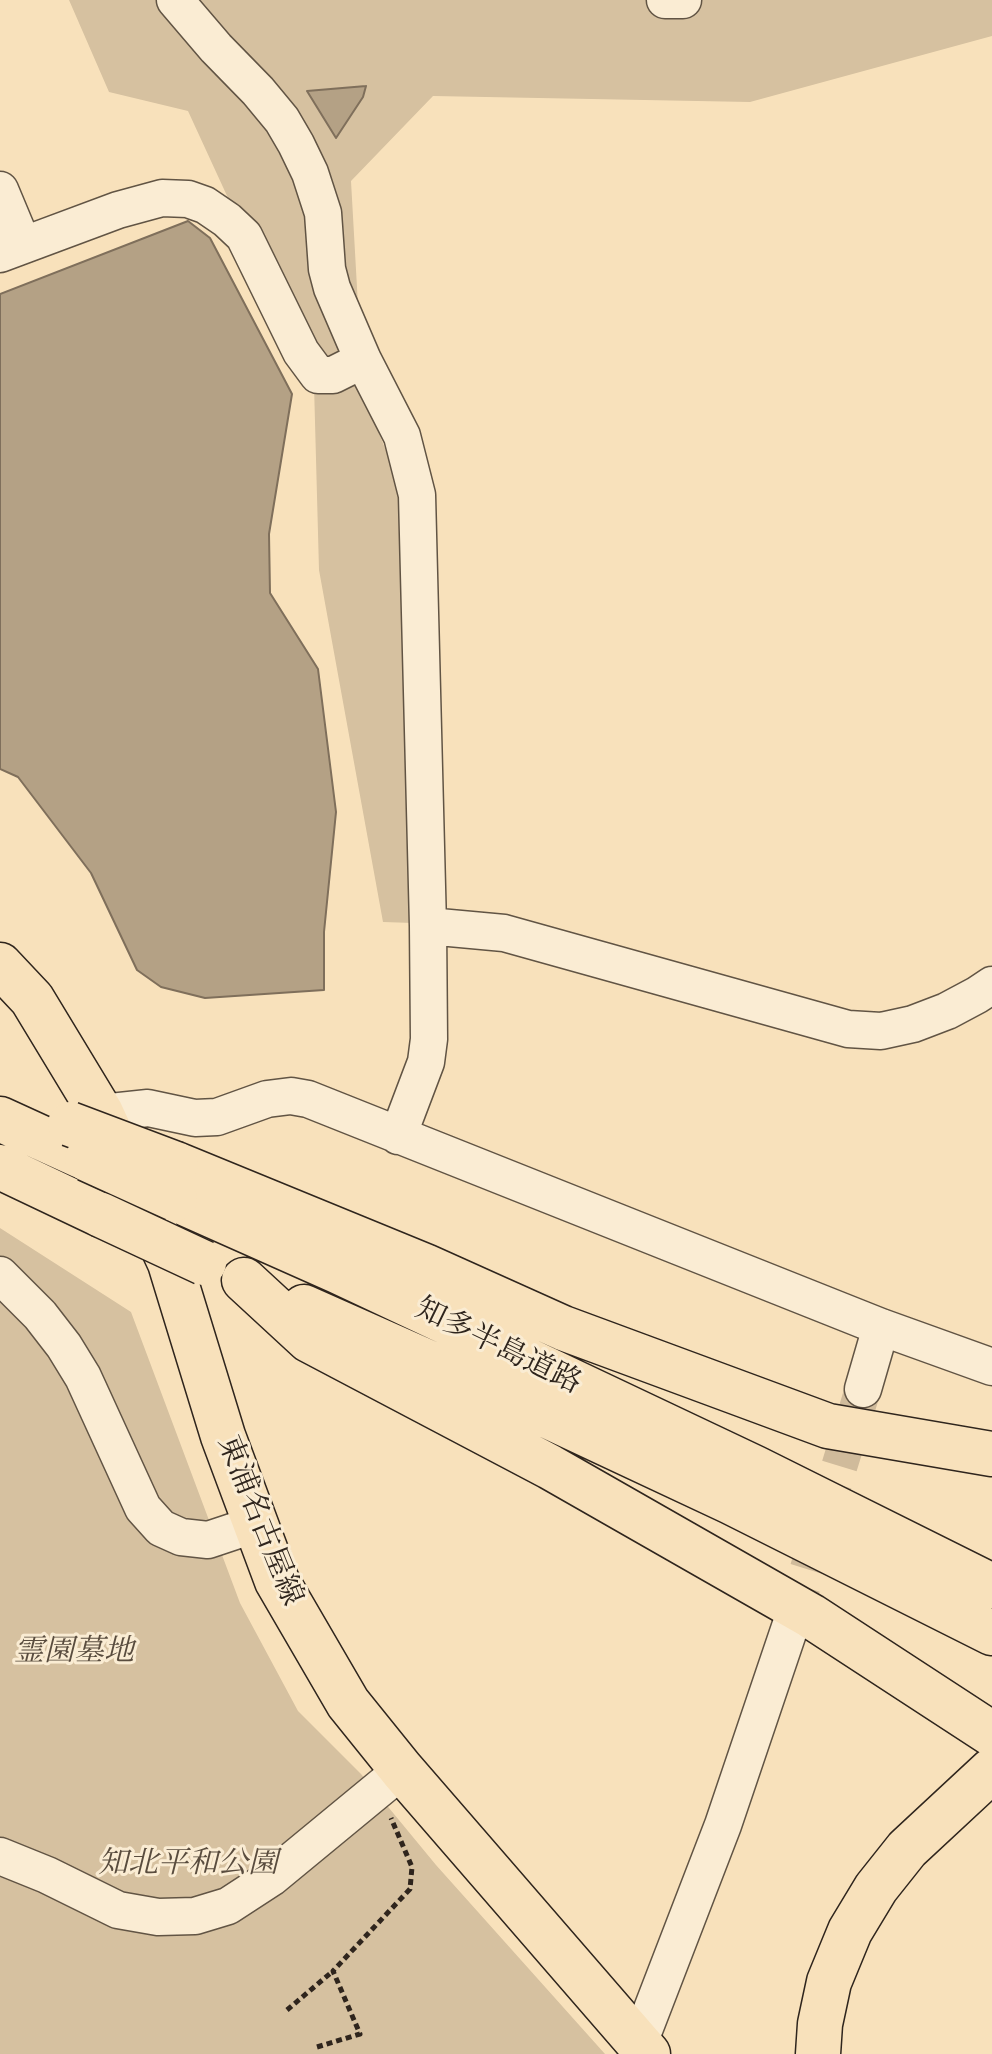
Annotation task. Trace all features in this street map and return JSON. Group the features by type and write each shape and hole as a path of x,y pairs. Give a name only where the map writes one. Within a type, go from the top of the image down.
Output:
{"main road":[{"name":"東浦名古屋線","path":"0,965 32,999 84,1131 170,1263 223,1436 277,1581 390,1779 644,2048"},
{"path":"0,1103 84,1131"},
{"name":"知多半島道路","path":"0,1119 84,1131 337,1271 755,1468 992,1586"},
{"name":"知多半島道路","path":"0,1167 731,1502 992,1633"},
{"path":"175,1182 425,1266 563,1328 828,1426 992,1454"},
{"path":"244,1280 309,1340 550,1467 811,1616 992,1734"},
{"path":"818,2054 820,2024 829,1982 850,1931 876,1888 907,1849 992,1770"},
{"path":"841,2054 840,2046 858,1978 889,1911 951,1841 992,1806"}],"street":[{"path":"175,0 258,91 282,120 296,144 310,173 323,213 327,269 332,288 363,360 402,436 417,495 429,1039 426,1062 398,1136"},
{"path":"665,0 683,0"},
{"path":"0,190 11,250 118,210 162,198 188,199 205,205 244,236 301,352 318,375 333,375 363,360"},
{"path":"428,926 504,933 848,1029 881,1031 913,1024 947,1011 992,985"},
{"path":"84,1131 148,1108 195,1118 217,1117 267,1099 291,1096 308,1099 881,1327 992,1367"},
{"path":"0,1275 40,1315 64,1346 83,1377 143,1508 161,1528 181,1537 208,1540 256,1524"},
{"path":"863,1389 881,1327"},
{"path":"644,2048 792,1621"},
{"path":"0,1856 118,1910 158,1917 195,1916 228,1906 271,1878 390,1779"}],"path":[{"path":"287,2010 333,1971 410,1889 412,1867 390,1779"},
{"path":"317,2047 360,2034 333,1971"}],"green space":[{"path":"69,0 992,0 992,36 750,102 433,96 351,181 363,394 404,495 413,923 383,922 319,570 314,385 188,111 109,92"},
{"name":"知北平和公園","path":"0,1228 131,1312 240,1603 298,1711 361,1774 436,1865 605,2054 0,2054"}],"shaded area":[{"path":"366,86 363,97 336,138 307,91"},
{"path":"188,221 210,238 292,394 269,534 270,593 318,669 336,812 324,932 324,990 205,998 161,987 137,970 91,873 18,777 0,769 0,294"}],"tunnel":[{"path":"792,1621 863,1389"}],"park label":[{"name":"霊園墓地","path":"74,1653"}]}
